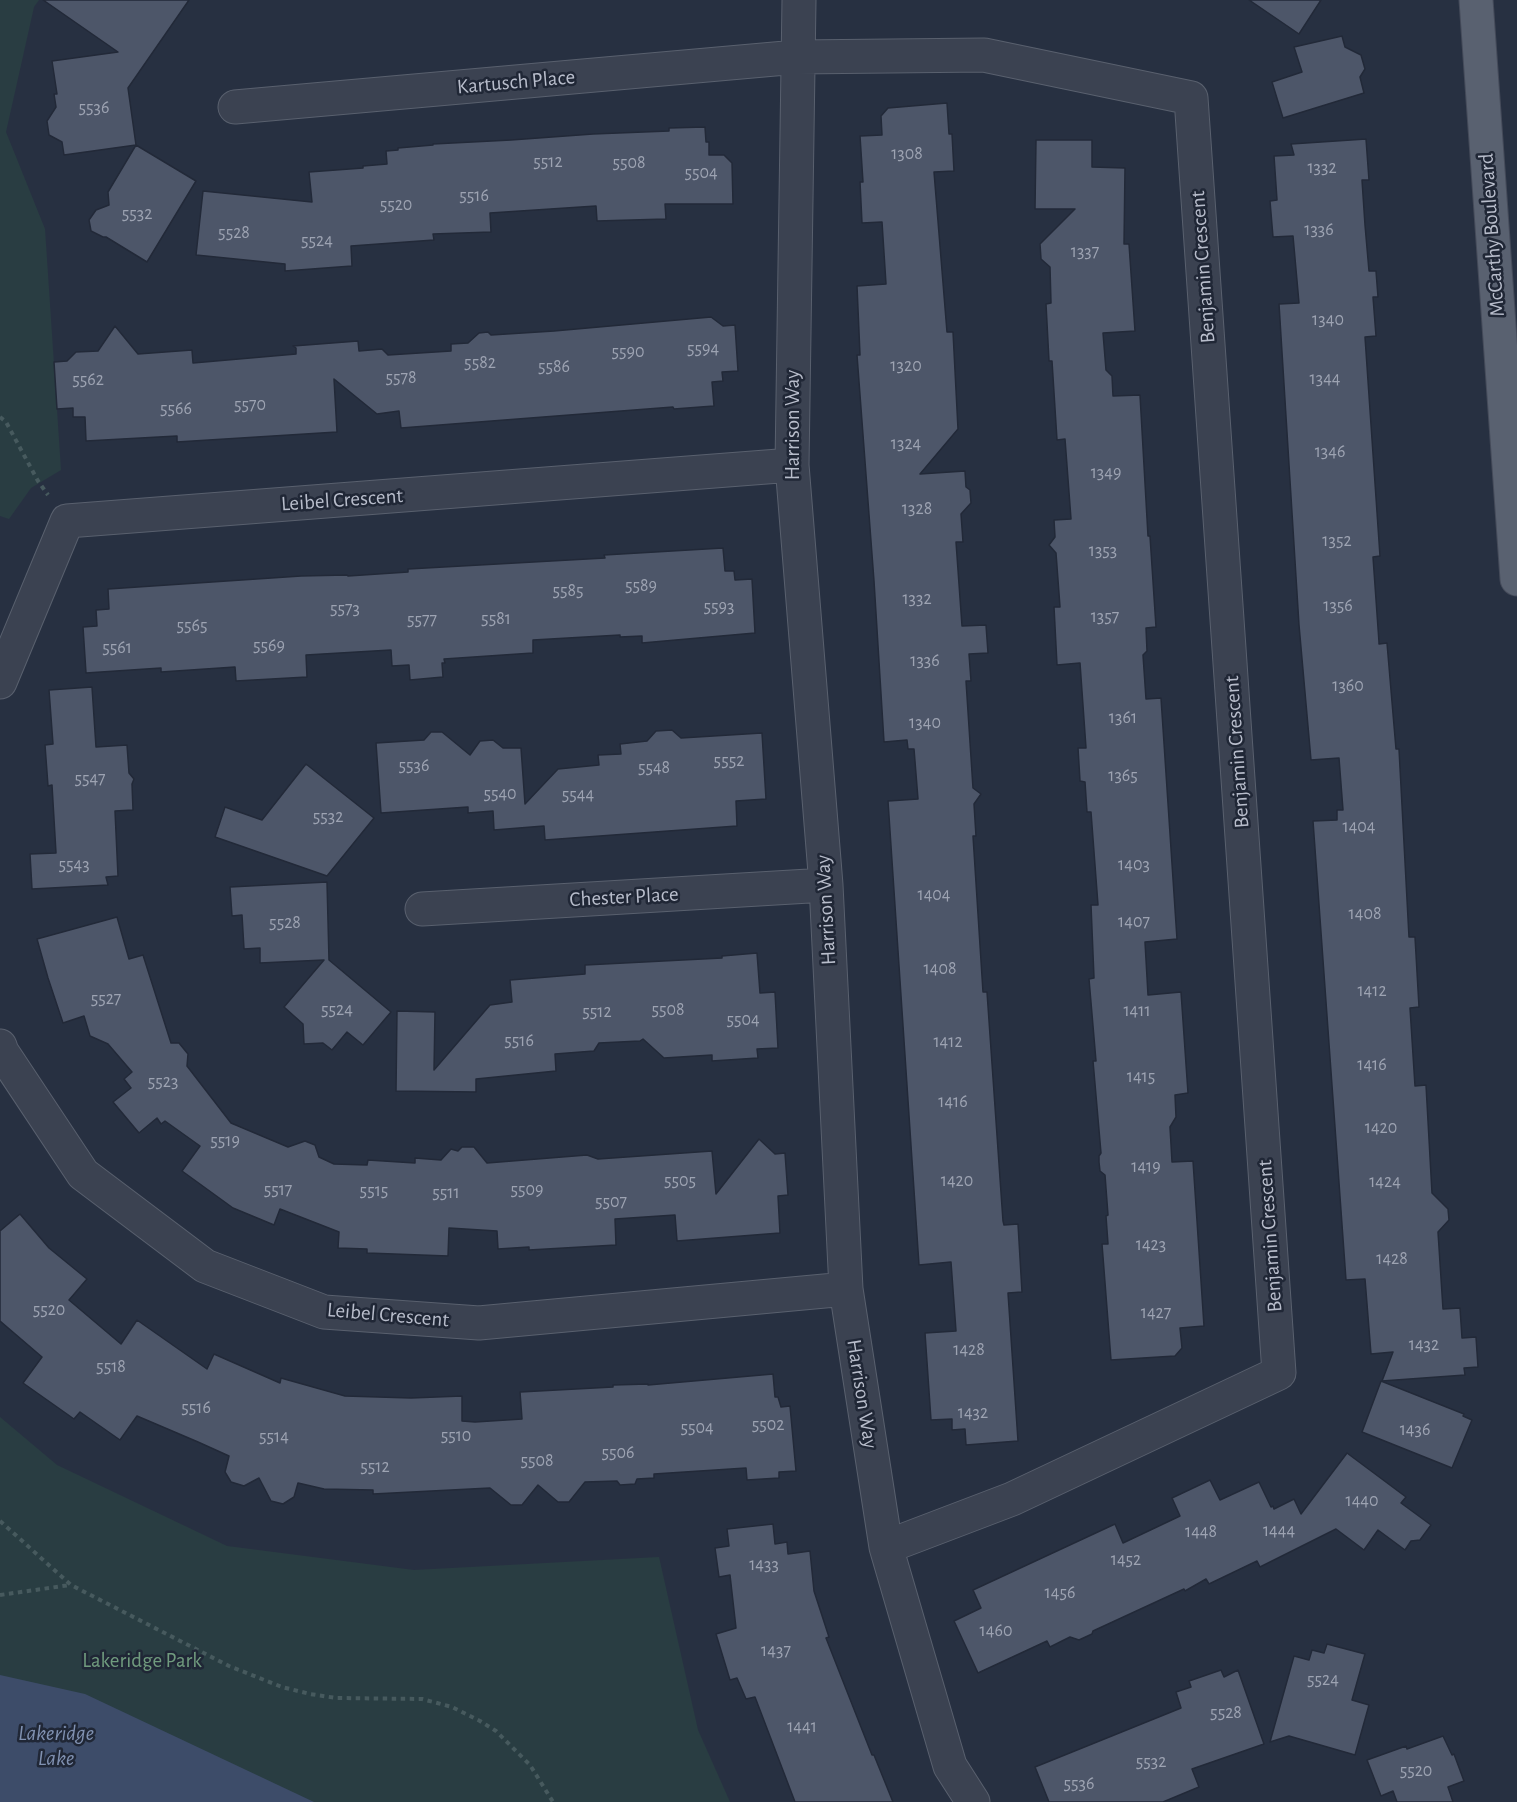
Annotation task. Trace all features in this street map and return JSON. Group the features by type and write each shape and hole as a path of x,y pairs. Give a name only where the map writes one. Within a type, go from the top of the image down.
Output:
{"main road":[{"name":"McCarthy Boulevard","path":"1476,0 1517,579"}],"street":[{"name":"Harrison Way","path":"799,0 792,465 826,885 846,1289 886,1547 950,1766 973,1802"},
{"name":"Benjamin Crescent","path":"797,57 984,55 1191,98 1279,1372 1012,1499 886,1547"},
{"name":"Kartusch Place","path":"235,107 797,57"},
{"name":"Leibel Crescent","path":"67,521 792,465"},
{"path":"0,682 67,521"},
{"name":"Chester Place","path":"422,909 826,885"},
{"name":"Leibel Crescent","path":"0,1046 83,1174 205,1266 324,1312 479,1323 846,1289"}],"path":[{"path":"0,417 6,422 38,481 67,521"},
{"path":"0,1523 71,1585 229,1666 282,1687 336,1698 422,1699 452,1707 480,1721 504,1738 530,1765 553,1802"},
{"path":"0,1595 71,1585"}],"green space":[{"path":"0,0 39,0 34,7 6,132 45,229 61,470 31,488 9,519 0,516"},
{"name":"Lakeridge Park","path":"0,1417 57,1465 227,1546 414,1570 659,1557 698,1730 730,1802 0,1802"}],"water":[{"name":"Lakeridge Lake","path":"0,1675 85,1694 314,1802 0,1802"}],"building":[{"path":"43,0 189,0 128,88 136,145 64,155 62,142 49,135 47,121 56,107 54,94 57,94 52,61 118,52"},
{"path":"1249,0 1321,0 1299,34"},
{"path":"1342,36 1345,47 1361,55 1365,69 1360,77 1364,93 1283,118 1272,82 1302,72 1294,47"},
{"path":"947,103 954,171 934,172 947,332 953,332 958,429 920,474 965,471 966,487 970,490 971,503 961,514 963,542 956,542 962,626 986,625 988,653 969,654 971,681 966,681 973,788 981,794 974,804 976,836 973,836 983,992 987,992 1003,1221 1004,1225 1018,1224 1022,1292 1008,1293 1018,1441 966,1445 965,1429 952,1430 952,1419 931,1420 925,1333 956,1331 951,1262 919,1265 888,801 918,799 914,749 908,749 907,740 884,742 857,355 860,355 857,286 886,284 882,222 862,223 860,182 863,182 860,136 882,135 881,116 888,108"},
{"path":"705,127 706,142 709,142 709,155 724,155 732,163 733,204 665,204 666,219 597,221 596,206 490,213 491,232 433,234 434,240 351,246 352,266 285,271 285,264 196,255 203,191 312,202 309,172 387,164 386,151 398,150 398,148"},
{"path":"1366,139 1369,180 1362,180 1365,225 1369,271 1376,271 1378,297 1373,297 1376,336 1365,337 1380,556 1373,557 1379,644 1387,643 1396,749 1399,749 1409,937 1415,937 1419,1007 1410,1008 1415,1086 1426,1085 1432,1193 1448,1209 1449,1220 1438,1232 1443,1309 1460,1308 1462,1338 1476,1337 1478,1367 1464,1368 1465,1375 1382,1381 1393,1352 1371,1354 1365,1279 1346,1280 1313,821 1337,820 1337,810 1343,810 1339,758 1311,760 1299,625 1279,304 1299,303 1293,236 1273,237 1270,201 1277,200 1274,156 1294,155 1291,144"},
{"path":"1036,140 1092,140 1092,167 1125,168 1124,244 1129,244 1135,331 1103,333 1106,370 1112,376 1113,396 1140,395 1156,627 1146,628 1147,651 1143,655 1146,699 1161,698 1177,939 1145,942 1148,995 1181,992 1188,1093 1175,1095 1176,1117 1170,1127 1172,1162 1193,1161 1204,1326 1180,1328 1182,1348 1175,1356 1111,1360 1102,1244 1108,1244 1106,1216 1108,1215 1105,1175 1100,1171 1099,1162 1101,1153 1093,1061 1096,1061 1089,979 1094,978 1091,905 1098,905 1091,812 1087,812 1085,782 1080,781 1078,748 1086,748 1080,663 1057,665 1054,607 1060,607 1056,553 1049,545 1055,537 1054,520 1071,519 1065,439 1057,440 1052,361 1049,361 1046,304 1051,303 1050,267 1041,259 1040,244 1075,209 1035,209"},
{"path":"136,145 196,181 147,262 106,237 91,231 89,220 96,210 109,205 108,192"},
{"path":"711,317 723,326 735,325 738,371 722,372 723,381 712,382 714,406 674,409 673,407 401,428 399,411 377,414 334,379 337,432 177,442 177,436 86,441 85,417 73,417 73,408 57,409 54,362 67,361 76,352 98,351 115,326 138,354 192,350 193,363 296,354 296,348 293,346 358,341 359,351 382,349 388,355 451,351 451,344 468,343 479,333 488,332 491,335 554,331"},
{"path":"723,548 725,571 734,571 735,580 752,579 755,633 642,643 642,636 620,637 620,635 533,640 533,653 444,659 443,677 410,680 409,665 392,666 391,650 306,655 307,677 236,681 235,667 161,672 161,668 86,673 83,627 97,626 96,610 109,609 108,589 301,576 408,572 408,569 605,558 604,555"},
{"path":"92,687 96,747 127,745 129,773 134,779 132,784 133,810 115,811 118,876 106,877 108,885 32,889 30,854 56,853 52,785 48,786 45,745 53,744 49,690"},
{"path":"672,730 681,738 762,733 766,799 736,801 737,826 545,840 544,826 494,830 493,811 468,813 468,807 381,813 376,743 424,740 431,732 442,732 470,755 480,741 493,740 503,748 521,748 525,804 558,769 599,765 598,755 621,754 620,744 647,741 656,731"},
{"path":"306,764 374,818 327,876 215,837 225,807 262,820"},
{"path":"327,882 329,960 391,1012 363,1045 347,1032 332,1050 323,1043 304,1044 303,1024 284,1007 324,960 260,963 260,948 244,949 242,915 232,916 230,887"},
{"path":"117,917 129,959 143,955 171,1043 179,1043 188,1054 187,1066 231,1123 288,1147 305,1141 315,1145 319,1157 334,1164 367,1165 368,1160 415,1163 415,1158 441,1160 451,1149 458,1151 462,1147 474,1147 487,1163 587,1155 598,1159 712,1151 716,1194 759,1139 775,1154 785,1153 788,1195 778,1196 780,1233 677,1241 675,1215 615,1219 616,1245 529,1250 529,1247 498,1249 497,1231 449,1228 448,1256 367,1253 367,1249 338,1248 339,1232 280,1209 274,1225 233,1208 182,1171 200,1146 165,1121 161,1124 157,1118 139,1133 113,1102 131,1088 124,1079 132,1072 108,1044 90,1036 84,1016 63,1023 37,939"},
{"path":"757,953 760,993 775,992 778,1048 757,1049 758,1058 712,1061 712,1055 664,1058 643,1039 599,1043 594,1051 555,1054 556,1071 476,1079 476,1092 396,1091 397,1011 435,1012 434,1070 490,1005 512,1002 510,980 585,974 585,965 722,958 722,956"},
{"path":"20,1214 49,1248 87,1279 69,1300 121,1344 137,1320 207,1369 214,1354 280,1383 281,1378 345,1396 411,1398 462,1396 462,1421 475,1422 522,1419 520,1392 613,1387 613,1385 648,1385 773,1374 775,1397 778,1397 781,1407 790,1406 796,1471 779,1472 779,1478 747,1480 746,1468 654,1474 654,1478 637,1479 635,1484 620,1485 617,1481 585,1482 569,1502 558,1502 538,1485 522,1505 511,1505 490,1488 373,1494 373,1490 324,1489 298,1483 294,1497 283,1504 271,1501 259,1478 244,1486 231,1482 225,1472 229,1456 137,1416 120,1440 80,1412 74,1419 23,1383 42,1357 0,1321 0,1231"},
{"path":"1381,1381 1464,1414 1463,1416 1472,1420 1452,1468 1362,1432"},
{"path":"1347,1453 1406,1497 1401,1503 1431,1525 1420,1540 1411,1541 1405,1550 1378,1530 1364,1550 1336,1529 1260,1567 1257,1561 1209,1584 1206,1579 1185,1591 1184,1589 1093,1631 1092,1634 1079,1640 1070,1637 1050,1647 1047,1641 978,1673 954,1621 981,1608 973,1590 1115,1524 1123,1543 1180,1516 1172,1498 1210,1480 1220,1500 1259,1482 1271,1507 1273,1506 1274,1509 1294,1499 1301,1514"},
{"path":"773,1524 775,1544 787,1542 788,1554 810,1551 814,1591 829,1637 826,1638 893,1802 795,1802 755,1697 746,1699 737,1678 730,1680 716,1634 736,1628 730,1575 719,1577 715,1548 729,1546 727,1529"},
{"path":"1327,1644 1365,1654 1352,1700 1369,1705 1355,1755 1289,1736 1270,1742 1294,1656 1309,1660 1312,1650 1324,1653"},
{"path":"1221,1670 1224,1677 1238,1670 1264,1744 1192,1769 1199,1787 1163,1802 1049,1802 1035,1767 1181,1708 1176,1692 1191,1687 1189,1681"},
{"path":"1443,1736 1452,1755 1454,1754 1464,1781 1448,1787 1453,1802 1397,1802 1393,1791 1381,1796 1367,1760"}]}
